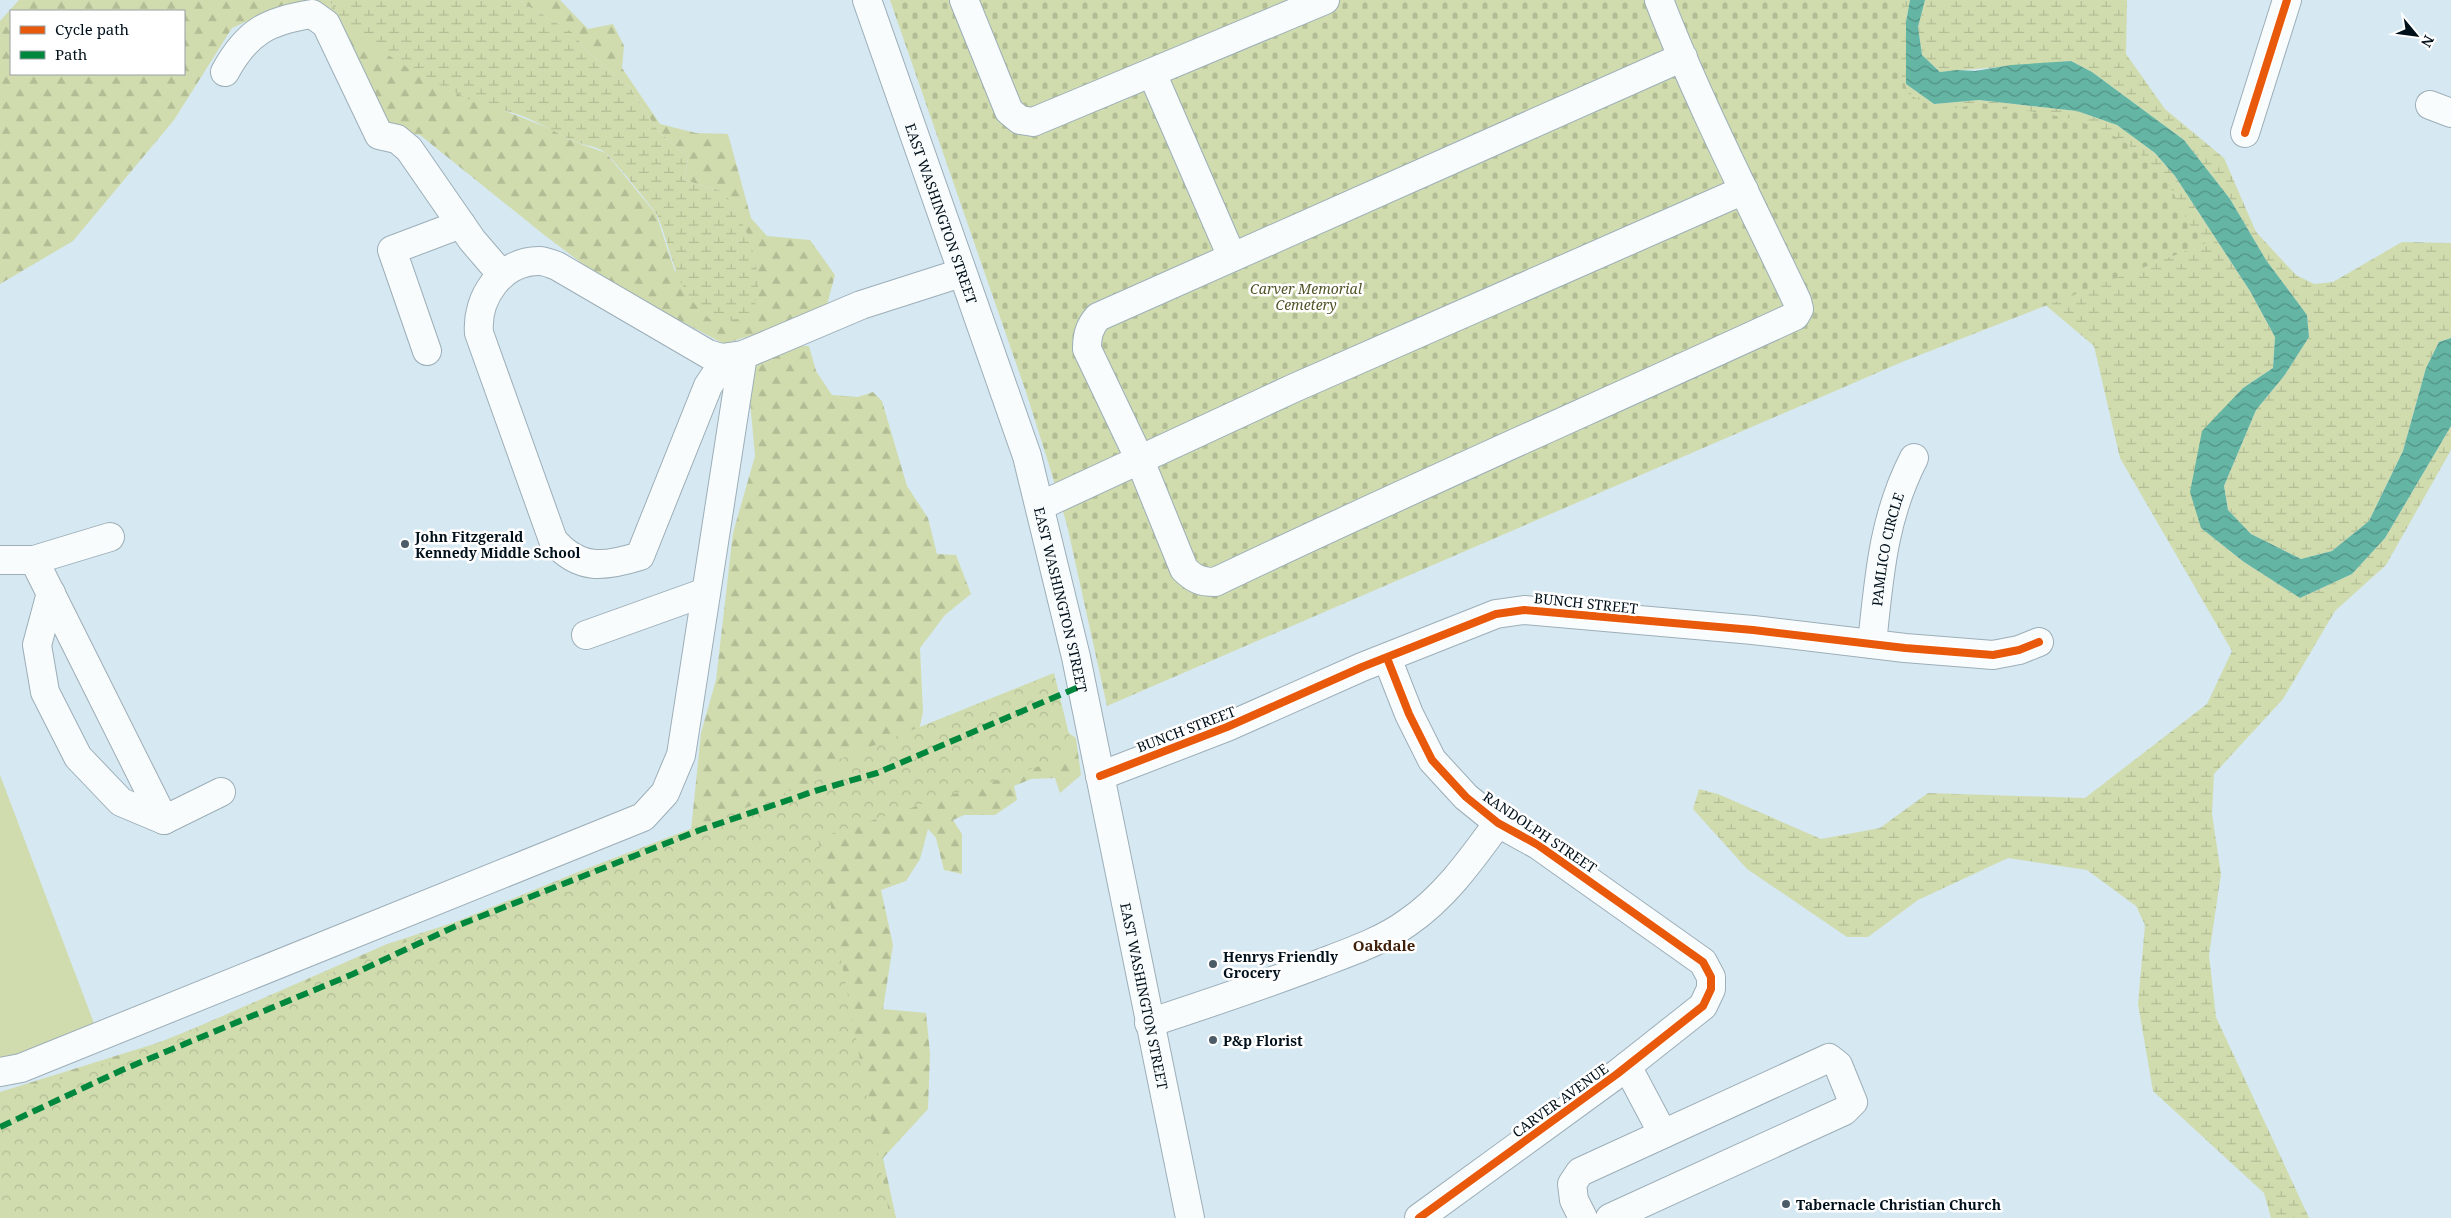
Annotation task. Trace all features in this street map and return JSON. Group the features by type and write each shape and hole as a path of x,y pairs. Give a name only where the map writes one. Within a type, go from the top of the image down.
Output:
{"street":[{"name":"EAST WASHINGTON STREET","path":"867,0 961,274 1027,456 1076,656 1190,1218"},
{"path":"964,0 1009,111 1020,120 1033,122 1325,0"},
{"path":"1659,0 1683,58 1797,301 1799,309 1795,316 1566,422 1327,528 1214,582 1202,582 1191,576 1184,569 1139,458 1088,349 1087,336 1091,325 1098,318 1232,257 1683,58"},
{"path":"2245,134 2287,0"},
{"path":"225,72 237,50 262,27 288,18 312,14 326,24 379,135 397,139 409,149 461,224 502,275"},
{"path":"1152,73 1232,257"},
{"path":"1040,506 1139,458 1744,190"},
{"path":"427,352 392,250 461,224"},
{"path":"743,355 721,358 708,354 557,266 539,261 511,268 502,275 481,305 478,319 479,333 553,540 560,549 582,563 606,564 640,556 708,386 718,371 743,355 862,305 961,274"},
{"path":"0,1072 20,1068 57,1054 643,817 665,793 681,755 743,355"},
{"name":"PAMLICO CIRCLE","path":"1872,644 1887,524 1899,487 1914,458"},
{"path":"0,560 34,560 110,537"},
{"path":"34,560 164,820"},
{"path":"586,635 706,592"},
{"path":"51,593 37,645 45,692 78,757 121,802 164,820 221,792"},
{"name":"BUNCH STREET","path":"1100,776 1227,727 1387,658 1496,614 1524,610 1753,630 1872,644 1993,655 2019,650 2038,642"},
{"name":"RANDOLPH STREET","path":"1387,658 1409,714 1432,760 1466,797 1498,823 1538,845 1703,962 1711,977 1709,995"},
{"path":"1149,1023 1257,988 1361,948 1406,924 1435,901 1461,874 1498,823"},
{"name":"CARVER AVENUE","path":"1419,1218 1627,1066 1702,1006 1709,995"},
{"path":"1583,1218 1574,1200 1572,1184 1580,1172 1829,1058 1838,1065 1853,1102 1844,1112 1610,1218"},
{"path":"1627,1066 1663,1134"}],"green space":[{"path":"19,0 329,0 350,30 486,108 498,108 553,130 570,140 606,153 656,214 675,272 722,191 684,180 688,158 658,131 631,89 585,49 572,33 518,0 560,0 588,29 613,24 624,46 622,68 660,124 696,133 728,134 751,218 767,236 810,240 835,275 825,312 724,344 604,280 543,234 420,135 370,126 320,22 269,11 232,28 174,120 73,241 0,284 0,21"},
{"path":"329,0 518,0 573,33 585,49 631,89 658,131 688,158 684,180 722,191 735,207 751,242 759,281 753,318 712,321 699,308 689,296 676,271 657,215 633,184 602,150 572,140 517,114 486,108 416,73 349,30"},
{"name":"Carver Memorial Cemetery","path":"890,0 1904,0 1899,37 1900,71 1909,95 1943,111 1981,103 2069,118 2099,128 2126,143 2149,161 2170,187 2189,224 2206,243 1902,362 1107,706 1067,525 1050,468 1026,392"},
{"path":"1785,0 1910,0 1906,22 1906,84 1934,104 1979,100 2077,111 2117,125 2155,153 2175,176 2250,291 2275,337 2273,368 2243,388 2201,528 2244,562 2300,598 2352,574 2385,538 2451,426 2451,450 2386,565 2335,611 2283,699 2214,774 2212,814 2221,874 2209,955 2216,1017 2309,1218 2271,1218 2264,1193 2153,1091 2138,1004 2145,925 2136,906 2087,870 2008,858 1918,900 1868,937 1847,937 1747,869 1693,809 1699,789 1718,794 1821,839 1880,828 1928,793 2085,798 2207,704 2232,651 2120,458 2094,346 1987,256"},
{"path":"1925,0 2127,0 2126,54 2165,109 2224,158 2256,232 2296,275 2314,284 2333,282 2402,242 2451,243 2451,338 2439,342 2426,368 2403,451 2369,521 2332,551 2301,559 2251,534 2228,510 2224,486 2256,410 2284,376 2309,337 2307,315 2266,260 2230,199 2184,140 2092,72 2071,61 1940,72 1922,55 1918,27"},
{"path":"792,346 809,346 816,371 832,395 858,397 873,392 882,401 907,486 928,518 937,554 956,555 971,594 945,615 920,648 923,712 906,791 1048,719 1076,738 1081,775 1060,793 1055,778 1031,779 1014,786 1017,800 995,815 964,815 953,820 962,834 962,874 944,870 936,838 928,829 920,859 906,881 881,890 893,945 883,1009 926,1013 930,1053 928,1109 883,1158 896,1218 0,1218 0,1092 170,1039 387,944 571,885 690,840 701,733 716,680 733,533 755,456 750,401 731,382 752,365"},
{"path":"1054,673 1074,755 818,838 890,1218 0,1218 0,1095 84,1073 583,870 839,772 835,761"},
{"path":"0,775 100,1039 0,1070"}],"water":[{"path":"1910,0 1925,0 1918,27 1922,55 1940,72 1957,70 1975,71 2011,65 2071,61 2092,72 2184,140 2230,199 2266,260 2307,315 2309,337 2284,376 2256,410 2224,486 2228,510 2251,534 2301,559 2332,551 2369,521 2403,451 2426,368 2439,342 2451,338 2451,426 2385,538 2352,574 2300,598 2244,562 2201,528 2190,492 2202,431 2243,388 2273,368 2275,337 2250,291 2175,176 2155,153 2117,125 2077,111 1979,100 1934,104 1906,84 1906,22"}],"marked path":[{"path":"0,1127 122,1070 353,974 454,927 700,830 815,791 877,773 1081,686"}],"cycle path":[{"path":"2245,133 2287,0"},
{"path":"1100,776 1227,727 1362,667 1496,614 1524,610 1753,630 1905,648 1993,655 2019,650 2039,642"},
{"path":"1387,658 1409,714 1432,760 1466,797 1498,823 1538,845 1703,962 1711,977 1711,989 1703,1006 1617,1074 1419,1218"}],"place":[{"name":"John Fitzgerald Kennedy Middle School","path":"405,544"},
{"name":"Henrys Friendly Grocery","path":"1213,964"},
{"name":"P&p Florist","path":"1213,1040"},
{"name":"Tabernacle Christian Church","path":"1786,1204"}],"district":[{"name":"Oakdale","path":"1384,945"}]}
